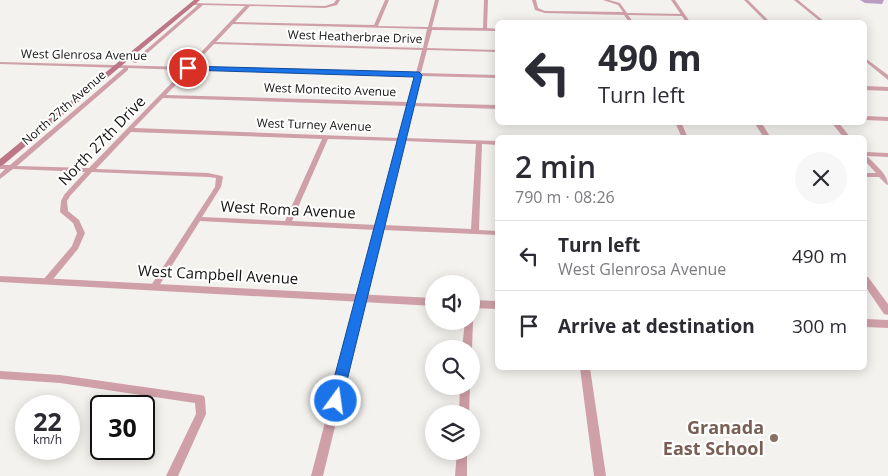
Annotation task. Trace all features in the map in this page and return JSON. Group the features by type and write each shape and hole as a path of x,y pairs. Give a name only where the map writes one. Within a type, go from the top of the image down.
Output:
{"main road":[{"name":"North 27th Avenue","path":"0,163 118,66 132,59 197,2"}],"street":[{"path":"132,59 140,57 197,2 332,6 338,0"},
{"path":"375,26 387,0"},
{"path":"317,476 437,0"},
{"path":"485,29 486,0"},
{"path":"534,0 536,9 539,11 683,15"},
{"path":"605,0 619,4 630,20"},
{"path":"673,0 687,20"},
{"path":"746,0 766,20"},
{"path":"796,0 821,20"},
{"name":"North 27th Drive","path":"46,282 79,240 80,228 64,212 62,207 67,195 249,5"},
{"path":"232,23 495,30"},
{"name":"West Heatherbrae Drive","path":"212,43 495,51"},
{"path":"867,61 888,78"},
{"name":"West Glenrosa Avenue","path":"0,63 495,77"},
{"name":"North 27th Avenue","path":"0,177 126,69"},
{"name":"North 27th Avenue","path":"109,74 120,74"},
{"path":"867,88 888,89"},
{"name":"West Montecito Avenue","path":"162,96 495,107"},
{"path":"867,118 888,119"},
{"path":"837,125 845,135"},
{"name":"West Turney Avenue","path":"130,130 495,143"},
{"path":"288,223 326,137"},
{"path":"475,232 479,142"},
{"path":"867,156 888,155"},
{"path":"867,158 888,182"},
{"name":"West Roma Avenue","path":"0,167 220,177 220,183 197,219"},
{"path":"867,175 882,175"},
{"path":"154,287 197,219"},
{"name":"West Roma Avenue","path":"197,219 495,233"},
{"name":"West Campbell Avenue","path":"0,280 425,301"},
{"path":"867,282 888,311"},
{"path":"480,304 495,305"},
{"path":"867,323 888,324"},
{"path":"585,370 600,476"},
{"path":"0,375 60,378 200,399 201,414 172,476"},
{"path":"461,476 462,460"}],"place":[{"name":"Granada East School","path":"774,438"}],"route":[{"path":"188,68 419,75 336,401"}]}
